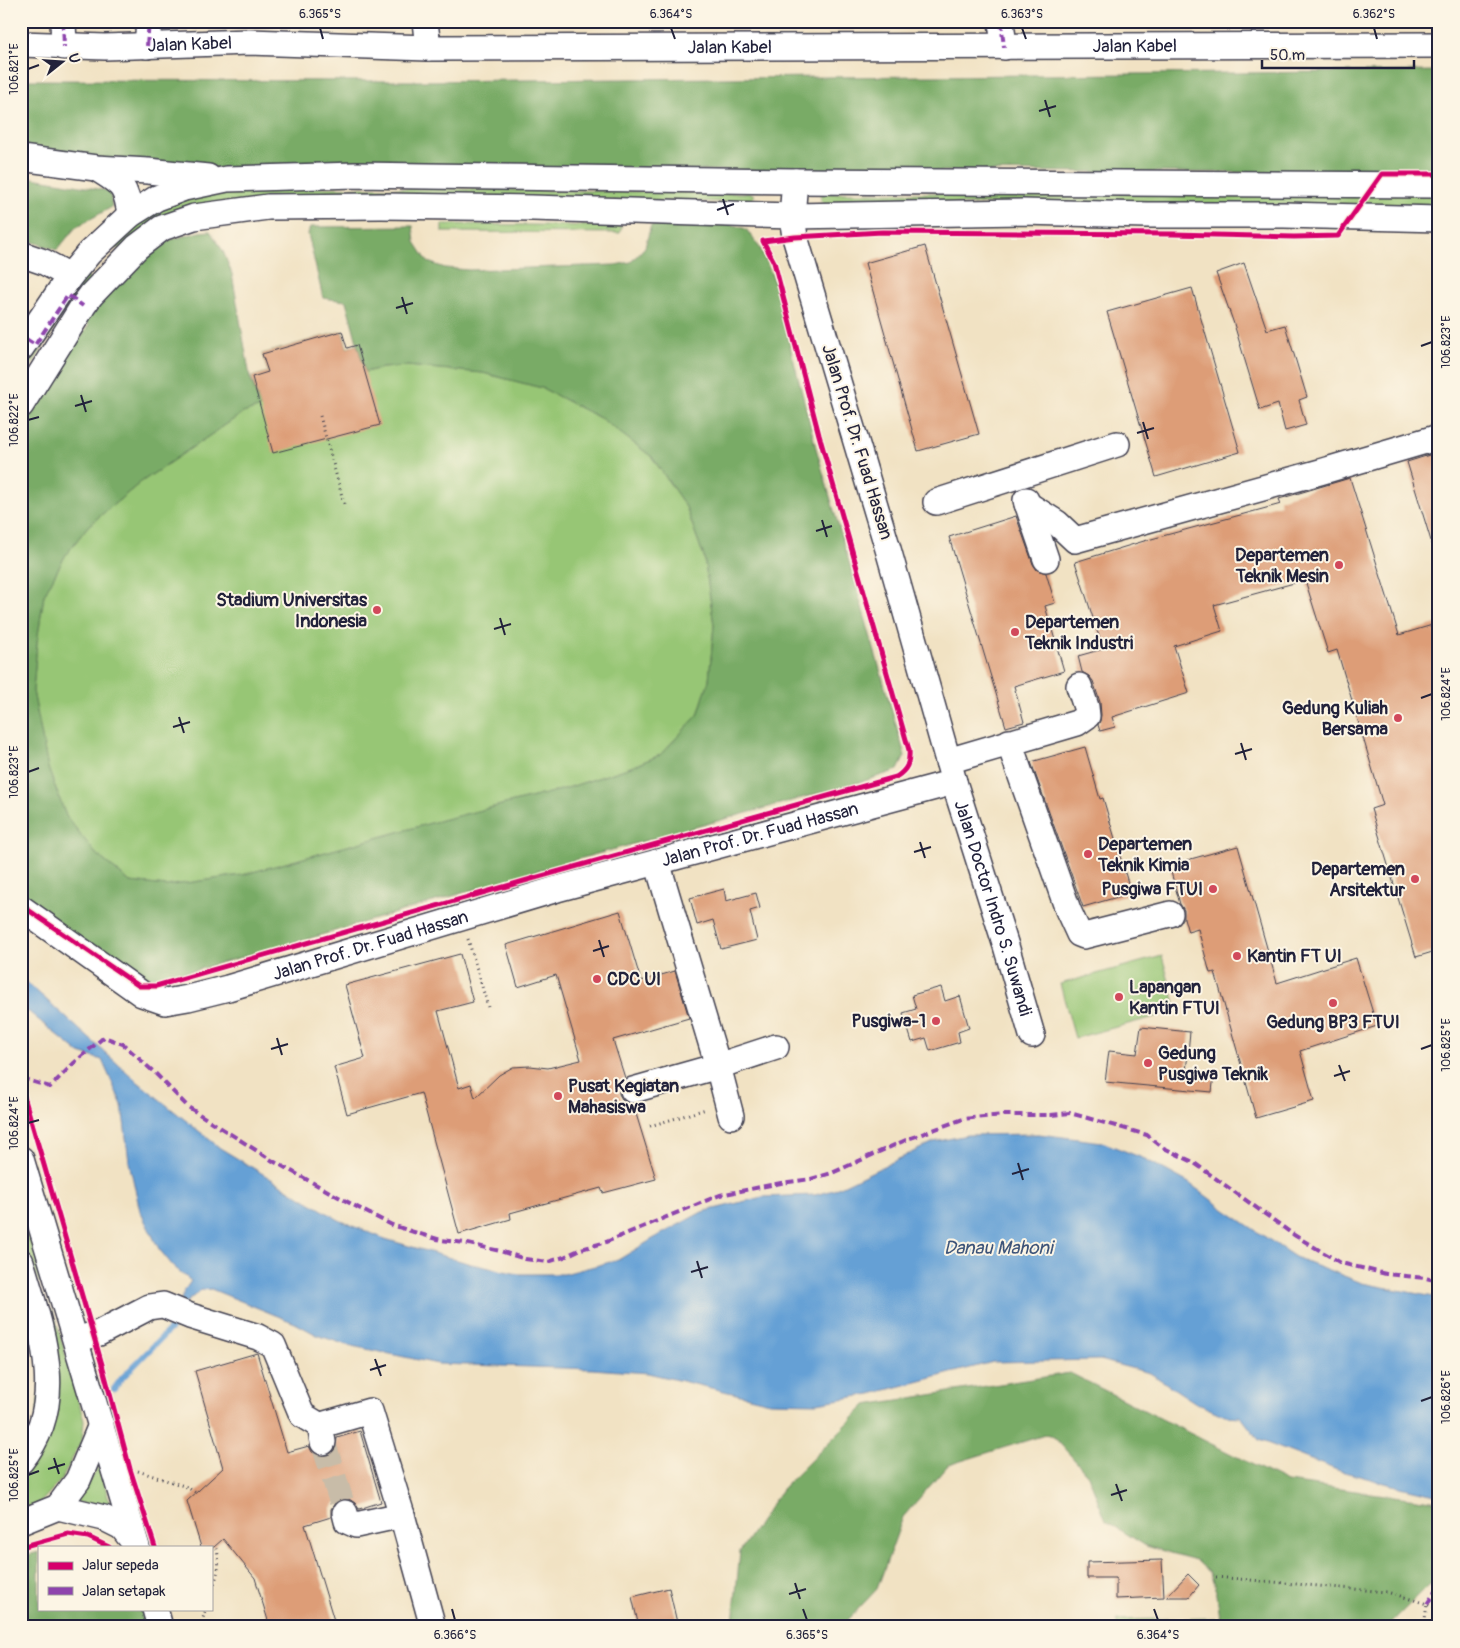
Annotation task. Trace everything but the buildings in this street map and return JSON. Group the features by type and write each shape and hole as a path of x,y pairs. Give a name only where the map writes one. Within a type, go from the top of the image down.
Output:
{"street":[{"path":"63,21 64,46"},
{"path":"148,46 149,21"},
{"path":"425,21 428,48"},
{"path":"1001,21 1004,47"},
{"name":"Jalan Kabel","path":"21,44 148,46 250,32 428,48 1439,46"},
{"path":"21,158 96,168 148,170 227,179 355,175 796,181 1439,185"},
{"path":"96,168 117,181 124,188 128,196 130,215"},
{"path":"83,306 68,295 35,345 24,344 70,276 90,253 130,215 158,198 184,188 227,179"},
{"name":"Jalan Prof. Dr. Fuad Hassan","path":"21,908 142,994 165,1002 228,988 461,916 657,862 951,772 888,548 796,237 792,216 796,181"},
{"path":"21,405 91,295 137,247 162,228 194,218 263,207 532,208 792,216 1022,212 1439,219"},
{"path":"21,254 44,262 70,276"},
{"path":"1027,504 1057,524 1075,540 1439,437"},
{"path":"936,502 1118,444"},
{"path":"1018,476 1046,559"},
{"path":"951,772 1009,742 1078,723 1084,719 1086,716 1086,706 1079,686"},
{"path":"1009,742 1068,910 1079,934 1084,936 1170,914"},
{"name":"Jalan Doctor Indro S. Suwandi","path":"951,772 1032,1035"},
{"path":"657,862 730,1109"},
{"path":"633,1090 776,1048"},
{"path":"21,1158 137,1546"},
{"path":"21,1262 43,1337 48,1370 47,1396 42,1421 33,1443 21,1461"},
{"path":"76,1340 99,1333 149,1307 163,1305 258,1336 273,1345 302,1415 323,1434 325,1424 370,1411 402,1515 433,1627"},
{"path":"21,1522 58,1507 78,1480 101,1425"},
{"path":"58,1507 104,1518 122,1528 137,1546"},
{"path":"345,1513 347,1521 356,1525 402,1515"},
{"path":"155,1610 160,1627"}],"path":[{"path":"320,416 346,508"},
{"path":"461,916 488,1007"},
{"path":"650,1126 730,1109"},
{"path":"114,1468 130,1469 187,1487 196,1493"},
{"path":"212,1590 218,1572 219,1560 216,1545"},
{"path":"1216,1577 1386,1592 1439,1609"},
{"path":"1424,1627 1427,1604"},
{"path":"200,1627 206,1610"}],"green space":[{"path":"1439,71 1439,169 1381,169 1375,173 167,168 21,147 21,80 420,81"},
{"path":"21,176 110,191 112,207 76,227 57,250 21,238"},
{"path":"298,187 752,193 754,196 748,202 267,198 119,248 114,248 111,243 154,209 202,193"},
{"path":"821,193 1439,193 1439,205 823,204"},
{"path":"442,224 622,226 620,233 442,232"},
{"path":"731,224 746,229 760,248 772,275 816,448 905,756 898,770 564,863 318,936 149,983 139,980 21,902 21,414 65,341 74,347 89,325 80,319 158,243 210,231 223,251 232,274 250,377 261,407 243,413 141,482 88,526 65,556 44,595 37,642 33,691 48,768 66,816 96,854 130,882 166,886 242,875 442,820 561,790 631,767 660,755 698,715 709,680 714,625 704,557 686,507 652,457 602,419 542,388 483,373 407,366 382,368 365,372 346,301 323,298 308,234 310,227 413,226 415,242 428,262 445,268 469,270 615,265 631,262 645,247 651,225"},
{"path":"86,275 89,278 89,282 71,303 21,382 21,359"},
{"name":"Stadium Universitas Indonesia","path":"342,331 347,348 357,345 365,372 382,368 407,366 483,373 542,388 602,419 652,457 686,507 704,557 714,625 709,680 698,715 660,755 631,767 561,790 442,820 242,875 166,886 130,882 96,854 66,816 48,768 33,691 37,642 44,595 65,556 88,526 141,482 243,413 260,407 252,377 268,372 262,354"},
{"name":"Lapangan Kantin FTUI","path":"1162,956 1177,1011 1075,1038 1060,984"},
{"path":"21,1195 44,1279 39,1283 21,1238"},
{"path":"50,1309 55,1317 84,1421 82,1440 62,1479 39,1504 21,1512 21,1477 33,1463 45,1310"},
{"path":"26,1366 27,1396 21,1425 21,1369"},
{"path":"1070,1373 1287,1482 1439,1502 1439,1575 1387,1627 1221,1627 1217,1594 1210,1573 1196,1560 1146,1546 1106,1521 1088,1475 1055,1438 1048,1434 948,1465 903,1517 877,1589 846,1622 845,1627 734,1627 740,1551 782,1489 866,1405"},
{"path":"99,1465 112,1511 73,1501 93,1476"},
{"path":"38,1552 38,1610 141,1610 146,1627 21,1627 21,1557"},
{"path":"1216,1618 1216,1627 1117,1627 1117,1620"}],"water":[{"name":"Danau Mahoni","path":"21,977 138,1082 220,1148 339,1220 385,1239 471,1264 518,1274 564,1274 618,1260 702,1212 762,1197 815,1195 834,1190 934,1142 967,1135 1039,1134 1102,1142 1145,1159 1189,1183 1225,1210 1295,1257 1362,1283 1439,1298 1439,1496 1337,1470 1259,1440 1241,1417 1225,1416 1196,1403 1150,1373 1099,1360 993,1362 871,1394 817,1403 770,1402 648,1373 592,1369 438,1364 347,1345 317,1335 295,1323 211,1289 201,1290 184,1304 178,1325 173,1322 184,1291 191,1281 173,1266 159,1249 140,1211 129,1162 122,1105 102,1060 79,1053 29,1012 21,1009"}],"waterway":[{"path":"114,1389 122,1378 175,1324"}],"tunnel":[{"path":"323,1442 345,1513"}],"marked path":[{"path":"63,21 64,47"},
{"path":"147,46 149,21"},
{"path":"1001,21 1004,47"},
{"path":"26,339 35,345 68,295 83,306"},
{"path":"21,1078 50,1087 104,1037 123,1044 188,1107 273,1161 368,1213 392,1225 441,1240 464,1243 525,1259 548,1262 581,1249 606,1242 720,1195 811,1179 832,1173 908,1139 963,1119 1003,1115 1070,1113 1147,1135 1162,1147 1193,1162 1294,1235 1341,1263 1386,1274 1439,1281"},
{"path":"1427,1604 1439,1586"}],"cycle path":[{"path":"21,905 139,986 156,986 896,777 907,766 909,750 819,435 774,262 763,241 795,237 882,232 1338,236 1382,174 1439,174"},
{"path":"21,1086 103,1368 130,1469 155,1546"},
{"path":"21,1547 68,1534 88,1537 107,1546"}],"place":[{"name":"Departemen Teknik Mesin","path":"1339,565"},
{"name":"Stadium Universitas Indonesia","path":"377,610"},
{"name":"Departemen Teknik Industri","path":"1015,632"},
{"name":"Gedung Kuliah Bersama","path":"1398,718"},
{"name":"Departemen Teknik Kimia","path":"1088,854"},
{"name":"Departemen Arsitektur","path":"1415,879"},
{"name":"Pusgiwa FTUI","path":"1213,889"},
{"name":"Kantin FT UI","path":"1237,956"},
{"name":"CDC UI","path":"597,979"},
{"name":"Lapangan Kantin FTUI","path":"1119,997"},
{"name":"Gedung BP3 FTUI","path":"1333,1003"},
{"name":"Pusgiwa-1","path":"936,1021"},
{"name":"Gedung Pusgiwa Teknik","path":"1148,1063"},
{"name":"Pusat Kegiatan Mahasiswa","path":"558,1096"}]}
